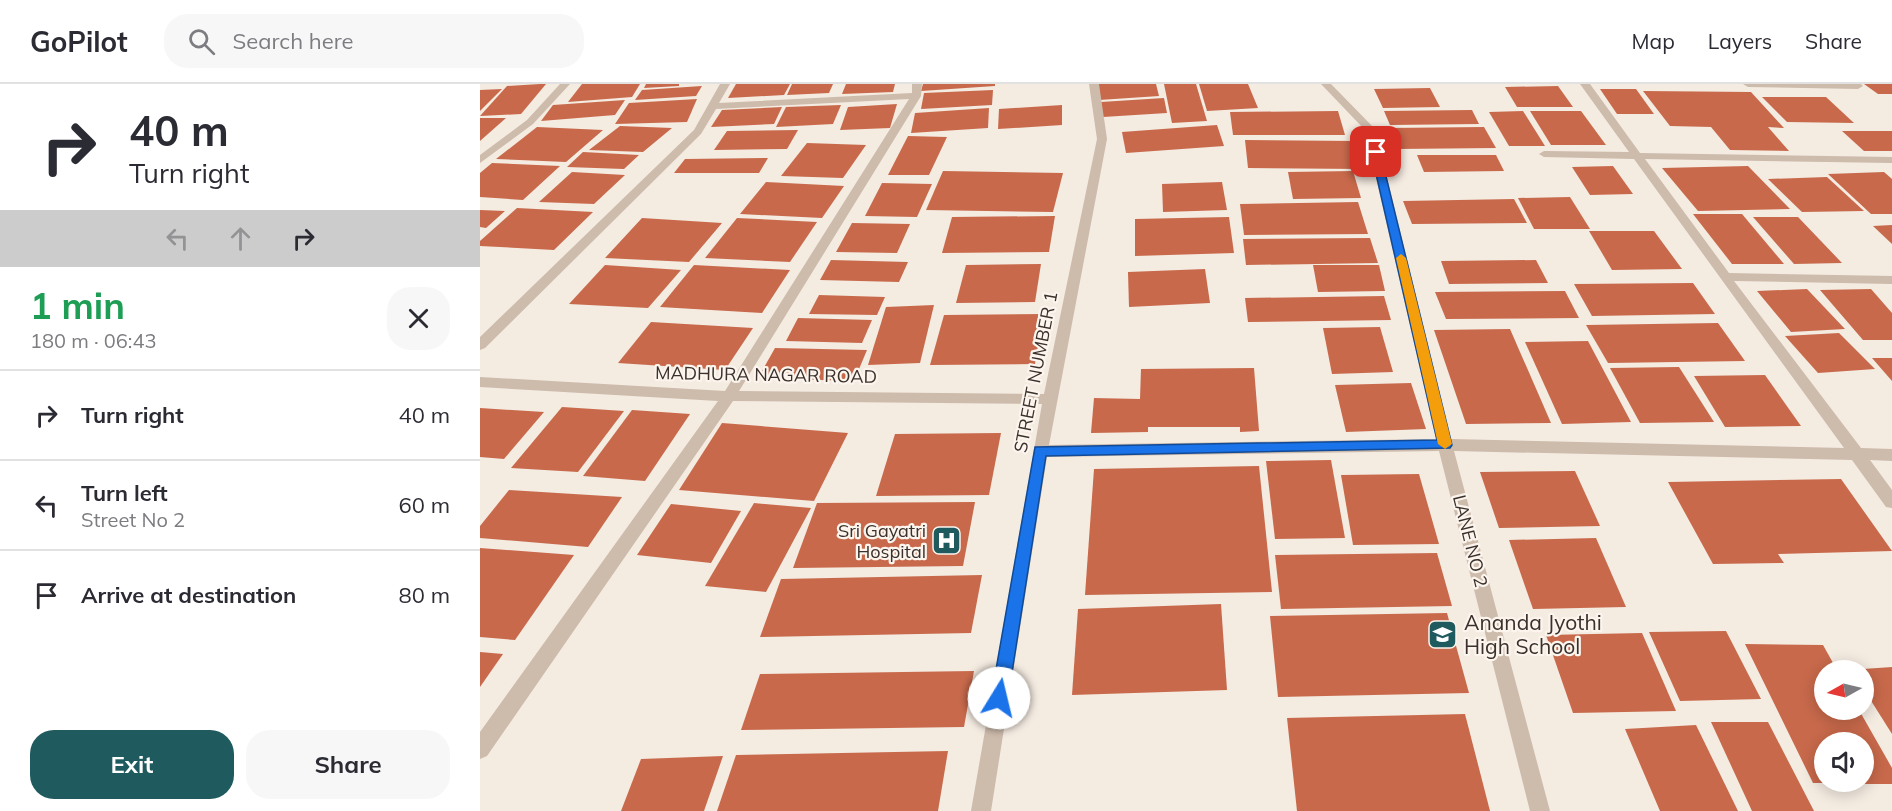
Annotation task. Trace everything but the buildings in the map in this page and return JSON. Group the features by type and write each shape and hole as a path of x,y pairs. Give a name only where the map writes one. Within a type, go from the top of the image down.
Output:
{"street":[{"path":"480,160 530,122 565,84"},
{"path":"480,345 699,132 725,84"},
{"name":"STREET NUMBER 1","path":"981,811 1040,451 1102,139 1094,84"},
{"name":"LANE NO 2","path":"1326,84 1370,129 1445,445 1540,811"},
{"path":"1585,84 1892,502"},
{"path":"1748,84 1858,86"},
{"path":"714,106 916,90"},
{"path":"480,749 729,396 916,90"},
{"path":"1544,154 1892,160"},
{"path":"1725,277 1892,280"},
{"name":"MADHURA NAGAR ROAD","path":"480,382 729,396 1050,399"},
{"path":"1040,451 1445,445 1892,455"}],"slow traffic":[{"path":"1401,258 1445,444"}],"place":[{"name":"Sri Gayatri Hospital","path":"947,541"},
{"name":"Ananda Jyothi High School","path":"1443,635"}],"route":[{"path":"999,698 1040,451 1445,445 1376,152"}]}
